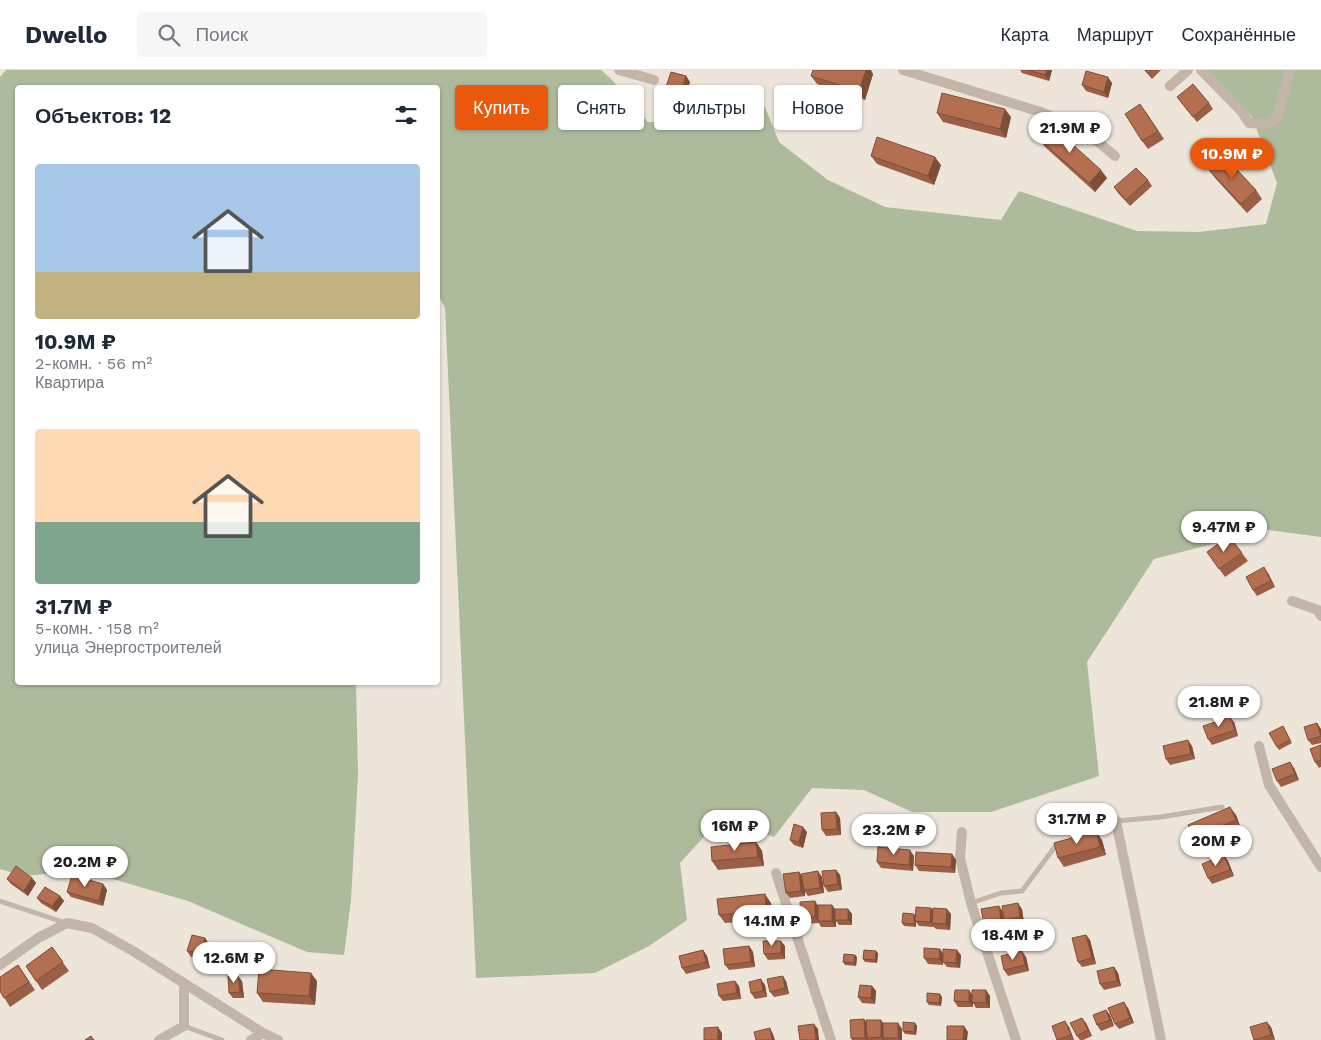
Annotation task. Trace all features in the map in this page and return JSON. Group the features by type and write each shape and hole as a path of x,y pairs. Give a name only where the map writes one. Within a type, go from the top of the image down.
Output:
{"street":[{"path":"619,70 654,80"},
{"path":"903,70 1041,112 1086,132 1115,156"},
{"path":"1170,86 1188,70"},
{"path":"1201,70 1242,112 1249,123 1267,124 1277,118 1290,70"},
{"path":"1292,601 1318,610 1321,616"},
{"path":"1260,746 1269,785 1321,867"},
{"path":"1116,822 1161,1040"},
{"path":"962,832 960,858 971,903 1016,1040"},
{"path":"776,873 831,1040"},
{"path":"0,965 38,938 67,923 92,928 133,951 263,1033 278,1040"},
{"path":"159,1040 184,1026 184,984"},
{"path":"252,1040 263,1033"}],"lane":[{"path":"971,903 1000,893 1022,891 1057,844 1116,822 1160,817 1222,806"},
{"path":"0,901 67,923"},
{"path":"184,1026 222,1040"}],"green space":[{"path":"6,70 601,70 616,85 558,85 558,130 644,130 644,117 648,122 654,122 654,130 764,130 765,107 779,142 828,180 885,207 1001,220 1019,191 1137,231 1199,232 1266,224 1277,183 1252,117 1207,70 1321,70 1321,537 1268,530 1154,559 1087,662 1099,776 991,812 912,812 864,790 812,788 774,837 721,818 680,863 687,920 649,946 595,973 476,978 445,308 440,299 440,85 15,85 15,685 356,685 358,774 351,900 344,955 307,952 188,901 82,870 25,876 0,869 0,77"}],"building":[{"path":"813,70 866,70 861,85 840,85 811,76"},
{"path":"1028,70 1047,70 1045,75"},
{"path":"1086,71 1108,77 1104,92 1082,85"},
{"path":"671,72 686,76 683,85 667,85"},
{"path":"1193,84 1209,103 1193,117 1177,97"},
{"path":"942,93 1005,109 1000,129 937,113"},
{"path":"1140,104 1158,131 1142,141 1125,114"},
{"path":"1051,125 1101,170 1089,183 1039,139"},
{"path":"877,137 935,157 928,176 871,156"},
{"path":"1224,156 1256,190 1241,204 1209,170"},
{"path":"1136,168 1148,180 1126,200 1114,187"},
{"path":"1229,536 1242,553 1219,569 1207,552"},
{"path":"1264,567 1271,581 1253,590 1246,577"},
{"path":"1230,717 1235,730 1208,739 1203,726"},
{"path":"1317,723 1321,736 1308,740 1304,727"},
{"path":"1283,726 1290,740 1277,747 1269,733"},
{"path":"1188,740 1191,754 1166,759 1163,746"},
{"path":"1321,745 1321,760 1315,762 1310,749"},
{"path":"1290,762 1295,774 1277,781 1272,769"},
{"path":"1230,807 1236,820 1194,838 1188,825"},
{"path":"836,812 837,829 822,830 821,813"},
{"path":"794,824 803,827 799,842 790,840"},
{"path":"1096,831 1100,847 1058,858 1054,843"},
{"path":"756,842 758,857 712,861 711,847"},
{"path":"878,847 910,850 909,865 877,862"},
{"path":"916,852 952,854 951,867 915,865"},
{"path":"1224,855 1230,870 1208,878 1202,864"},
{"path":"16,866 32,878 24,891 7,879"},
{"path":"836,870 838,884 824,886 822,871"},
{"path":"818,871 820,888 804,890 801,874"},
{"path":"799,872 801,891 786,893 783,874"},
{"path":"72,875 103,884 99,901 67,892"},
{"path":"45,887 60,896 52,906 37,898"},
{"path":"765,894 766,910 719,915 717,899"},
{"path":"815,901 815,917 801,918 800,902"},
{"path":"1018,903 1020,917 1004,920 1002,906"},
{"path":"818,905 832,905 832,921 818,921"},
{"path":"999,906 1001,921 984,924 981,909"},
{"path":"916,907 931,908 930,922 915,921"},
{"path":"933,908 947,909 946,924 932,923"},
{"path":"835,909 848,909 848,920 835,920"},
{"path":"903,913 914,914 914,924 902,923"},
{"path":"192,935 205,938 201,953 187,951"},
{"path":"1086,935 1092,958 1078,962 1072,938"},
{"path":"763,941 781,941 781,953 764,954"},
{"path":"749,946 751,962 725,965 723,949"},
{"path":"52,947 63,962 36,981 26,966"},
{"path":"924,948 940,949 939,959 924,958"},
{"path":"943,949 957,950 956,963 943,962"},
{"path":"703,950 706,962 682,968 679,956"},
{"path":"864,950 876,951 875,960 863,959"},
{"path":"1022,951 1025,965 1004,970 1001,956"},
{"path":"844,954 855,955 854,963 843,962"},
{"path":"18,965 29,982 4,998 0,991 0,977"},
{"path":"1114,967 1117,981 1100,984 1097,971"},
{"path":"259,969 311,973 309,996 257,993"},
{"path":"228,976 238,976 240,992 229,993"},
{"path":"783,976 785,988 770,992 767,979"},
{"path":"761,979 763,991 751,993 749,982"},
{"path":"735,981 737,993 719,996 717,984"},
{"path":"860,985 872,986 871,998 858,997"},
{"path":"955,990 969,990 969,1002 954,1001"},
{"path":"972,990 986,990 986,1003 972,1002"},
{"path":"927,993 940,994 939,1003 927,1002"},
{"path":"1124,1002 1130,1018 1115,1024 1108,1008"},
{"path":"1106,1010 1110,1020 1097,1025 1093,1015"},
{"path":"1082,1018 1088,1030 1077,1036 1070,1023"},
{"path":"864,1019 865,1038 851,1038 850,1020"},
{"path":"866,1020 881,1020 881,1037 867,1038"},
{"path":"1065,1021 1071,1035 1057,1040 1052,1026"},
{"path":"903,1022 915,1023 914,1032 903,1031"},
{"path":"1267,1022 1271,1035 1254,1040 1250,1027"},
{"path":"883,1023 898,1023 898,1038 883,1038"},
{"path":"814,1024 816,1040 800,1040 798,1026"},
{"path":"947,1026 964,1026 963,1040 947,1040"},
{"path":"718,1027 718,1040 704,1040 704,1028"},
{"path":"770,1028 772,1040 756,1040 754,1032"},
{"path":"91,1036 94,1040 85,1040"}]}
